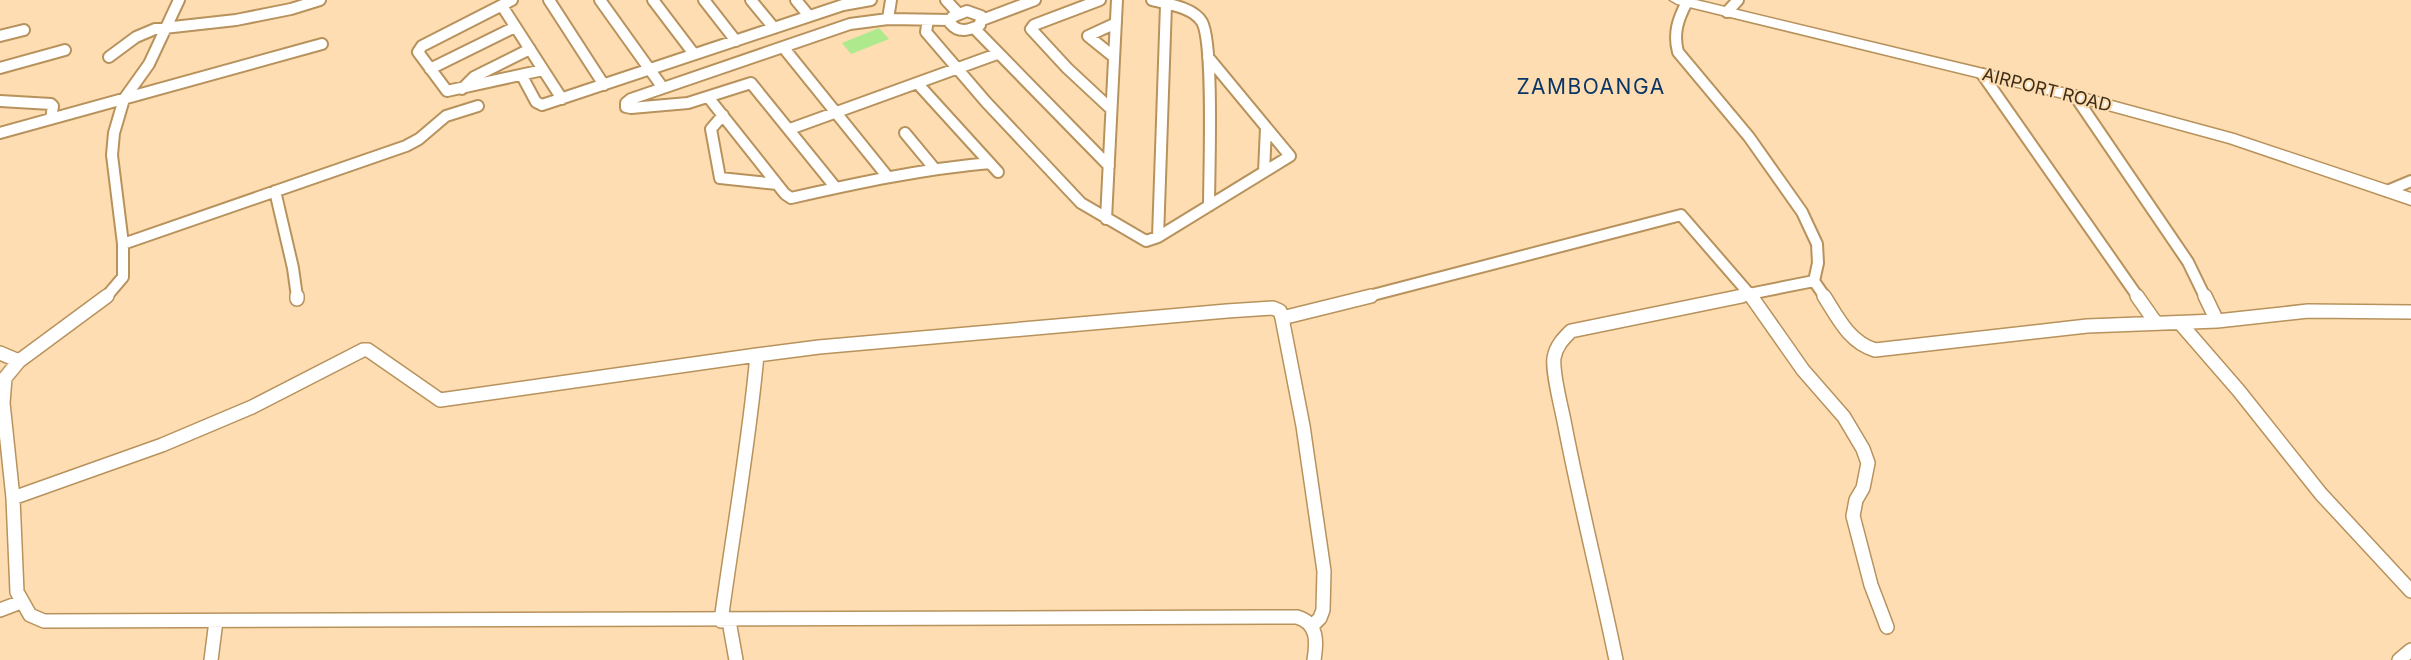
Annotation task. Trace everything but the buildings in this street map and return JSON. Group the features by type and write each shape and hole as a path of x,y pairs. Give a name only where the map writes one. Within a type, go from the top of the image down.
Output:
{"main road":[{"name":"AIRPORT ROAD","path":"1682,1 2075,96 2234,139 2411,200"}],"street":[{"path":"179,0 150,64 124,99 114,133 112,155 125,270 120,283 89,312 19,361 8,372 4,386 3,402 13,498 16,584 21,602 30,615 44,621 725,621 1297,617 1307,620 1312,626 1317,644 1314,660"},
{"path":"109,57 136,37 166,27 236,20 291,9 320,0"},
{"path":"512,0 420,47 418,52 446,91 543,70"},
{"path":"549,0 604,85"},
{"path":"600,0 663,88"},
{"path":"653,0 694,54"},
{"path":"704,0 736,41"},
{"path":"751,0 774,28"},
{"path":"796,0 809,16"},
{"path":"522,76 540,105 852,1 871,0"},
{"path":"888,19 891,0"},
{"path":"946,0 955,16"},
{"path":"1100,0 1034,25 1030,29 1067,68 1112,109"},
{"path":"1106,219 1117,0"},
{"path":"1152,0 1188,10 1206,28 1209,206"},
{"path":"1727,12 1738,0"},
{"path":"836,188 751,84 675,106 631,108 625,105 631,99 850,24 888,19 928,20 955,16 967,11 981,17 1025,1"},
{"path":"1682,1 1674,33 1678,52 1749,137 1802,212 1817,244 1818,263 1814,281 1851,337 1862,346 1875,350 2037,330 2217,321 2308,311 2411,312"},
{"path":"1158,237 1166,5"},
{"path":"502,6 562,99"},
{"path":"955,16 951,26 957,30 975,29"},
{"path":"975,29 981,17"},
{"path":"928,20 926,32 1070,192 1087,207 1146,241 1158,237 1290,156 1208,57"},
{"path":"1114,57 1088,36 1116,23"},
{"path":"430,69 515,27"},
{"path":"975,29 1109,166"},
{"path":"0,36 24,30"},
{"path":"0,133 322,44"},
{"path":"783,47 887,176"},
{"path":"462,89 474,77 530,49"},
{"path":"0,68 65,50"},
{"path":"789,129 998,54"},
{"path":"1982,74 2156,323"},
{"path":"708,98 777,184 791,198 887,176 934,168 994,168 918,84"},
{"path":"2075,96 2188,262 2217,321"},
{"path":"0,101 51,104 53,106 51,119"},
{"path":"123,244 406,146 420,140 445,116 478,106"},
{"path":"723,115 714,122 711,129 720,178 777,184"},
{"path":"1264,172 1266,128"},
{"path":"905,133 934,168"},
{"path":"2387,191 2411,180"},
{"path":"275,191 293,268 297,299"},
{"path":"1282,318 1334,307 1464,270 1677,215 1685,216 1751,296 1803,370 1844,417 1863,449 1868,464 1863,488 1856,500 1853,516 1870,585 1887,627"},
{"path":"1616,660 1574,474 1560,399 1554,358 1562,339 1571,331 1751,296 1814,281"},
{"path":"13,498 162,445 232,416 279,395 363,350 368,350 440,400 642,369 819,347 1273,308 1280,310 1305,434 1324,574 1326,597 1323,614 1312,626"},
{"path":"2180,323 2239,391 2321,494 2411,591"},
{"path":"0,353 19,361"},
{"path":"736,660 725,621 741,475 750,432 757,356"},
{"path":"0,610 21,602"},
{"path":"211,660 216,621"},
{"path":"2399,660 2411,650"}],"green space":[{"path":"879,28 889,39 851,54 842,43"}],"district":[{"name":"ZAMBOANGA","path":"1591,87"}]}
